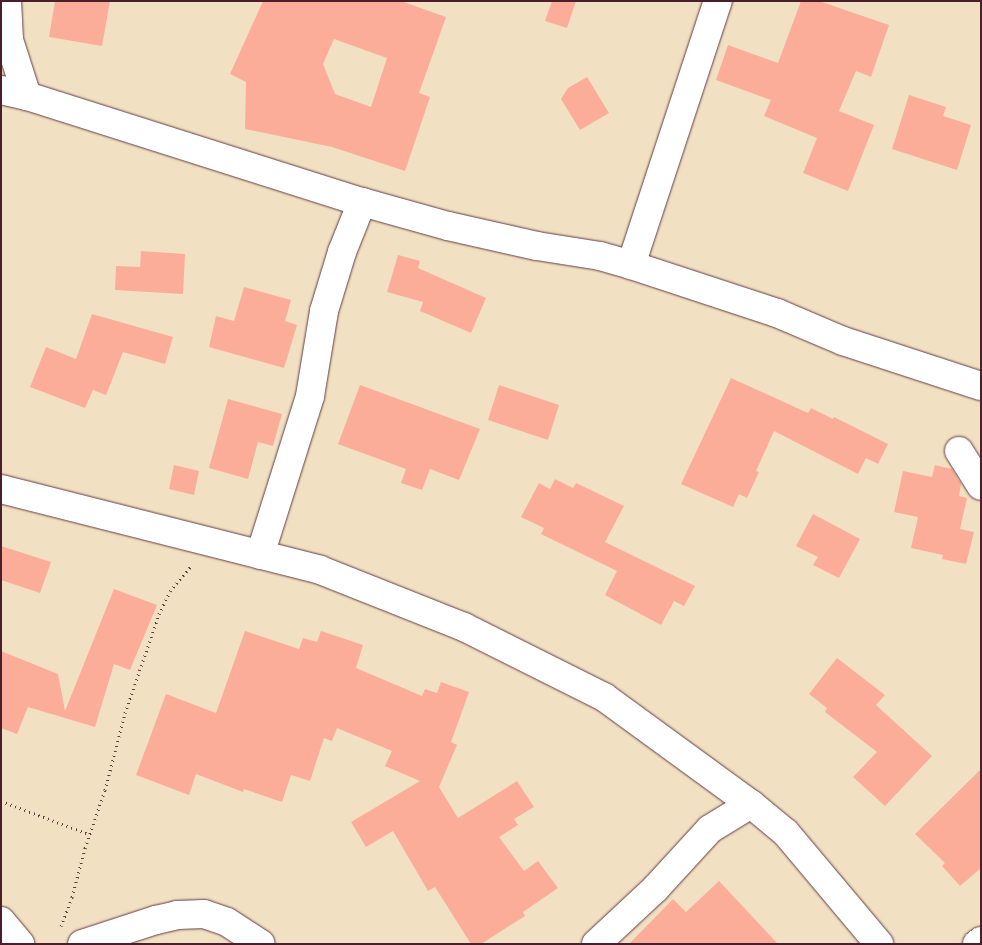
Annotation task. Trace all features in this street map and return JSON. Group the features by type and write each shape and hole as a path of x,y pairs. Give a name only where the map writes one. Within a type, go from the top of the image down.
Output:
{"street":[{"path":"7,1 14,93 362,202 448,226 537,246 600,256 631,265 777,313 843,341 981,386"},
{"path":"631,265 718,1"},
{"path":"260,555 310,396 324,311 342,252 362,202"},
{"path":"959,451 981,486"},
{"path":"1,489 320,570 464,627 604,696 751,804 786,833 879,944"},
{"path":"596,944 655,888 710,829 751,804"},
{"path":"82,944 156,920 177,915 204,914 227,922 261,944"},
{"path":"1,921 20,944"},
{"path":"977,944 981,941"}],"path":[{"path":"60,928 72,897 125,713 159,614 170,591 190,567 219,543"},
{"path":"1,801 90,834"}],"building":[{"path":"55,1 110,1 102,46 49,37"},
{"path":"263,1 401,1 446,17 419,93 430,97 405,171 332,147 245,129 246,82 230,74","holes":["334,39 387,58 371,107 335,94 323,64"]},
{"path":"552,1 576,1 567,28 545,21"},
{"path":"801,1 819,1 889,25 871,77 856,71 839,111 874,125 848,191 803,173 817,138 764,116 771,100 716,80 728,45 778,63"},
{"path":"587,77 609,113 580,130 561,99 568,88"},
{"path":"909,95 946,107 943,116 971,125 957,170 892,149"},
{"path":"141,251 185,254 183,294 115,290 116,266 140,267"},
{"path":"398,255 420,261 418,268 486,298 471,333 420,311 423,302 387,292"},
{"path":"244,287 291,300 285,321 297,325 284,368 209,347 216,316 234,321"},
{"path":"92,314 173,337 165,364 123,352 106,395 93,390 85,408 30,387 46,347 76,359"},
{"path":"731,378 808,413 811,408 833,419 834,417 888,444 878,464 866,458 858,474 774,431 756,471 759,472 747,498 739,494 733,507 681,484"},
{"path":"360,385 480,429 459,480 430,469 422,490 401,483 406,469 338,444"},
{"path":"499,385 559,405 548,440 488,420"},
{"path":"228,399 282,414 273,446 258,442 248,479 209,468"},
{"path":"174,465 199,471 194,495 169,489"},
{"path":"935,465 952,469 961,484 959,496 967,498 960,529 974,532 966,564 942,559 943,555 911,548 918,517 894,512 903,471 932,477"},
{"path":"555,479 573,488 576,483 624,506 605,542 695,586 684,606 674,601 661,625 605,595 617,571 541,534 544,528 521,517 539,483 550,489"},
{"path":"813,514 860,539 839,578 813,565 818,557 796,546"},
{"path":"1,546 51,562 40,593 1,580"},
{"path":"114,589 157,605 130,670 114,664 95,727 28,707 17,734 1,728 1,651 58,674 65,711"},
{"path":"245,631 299,649 303,638 317,642 321,631 363,645 356,668 422,696 425,689 437,693 441,682 469,692 451,742 457,745 439,787 458,818 517,781 534,807 514,819 518,825 499,837 524,871 538,861 558,888 523,912 525,916 481,944 471,944 435,887 428,891 393,831 366,847 351,822 420,781 385,766 392,751 337,728 332,741 324,738 310,781 291,775 282,802 244,789 243,792 196,774 189,795 136,775 166,694 216,713"},
{"path":"837,658 885,695 876,705 932,756 885,806 853,777 877,752 825,712 827,708 809,694"},
{"path":"981,769 981,868 960,886 942,866 945,863 915,834"},
{"path":"719,881 778,944 629,944 673,899 686,912"}]}
